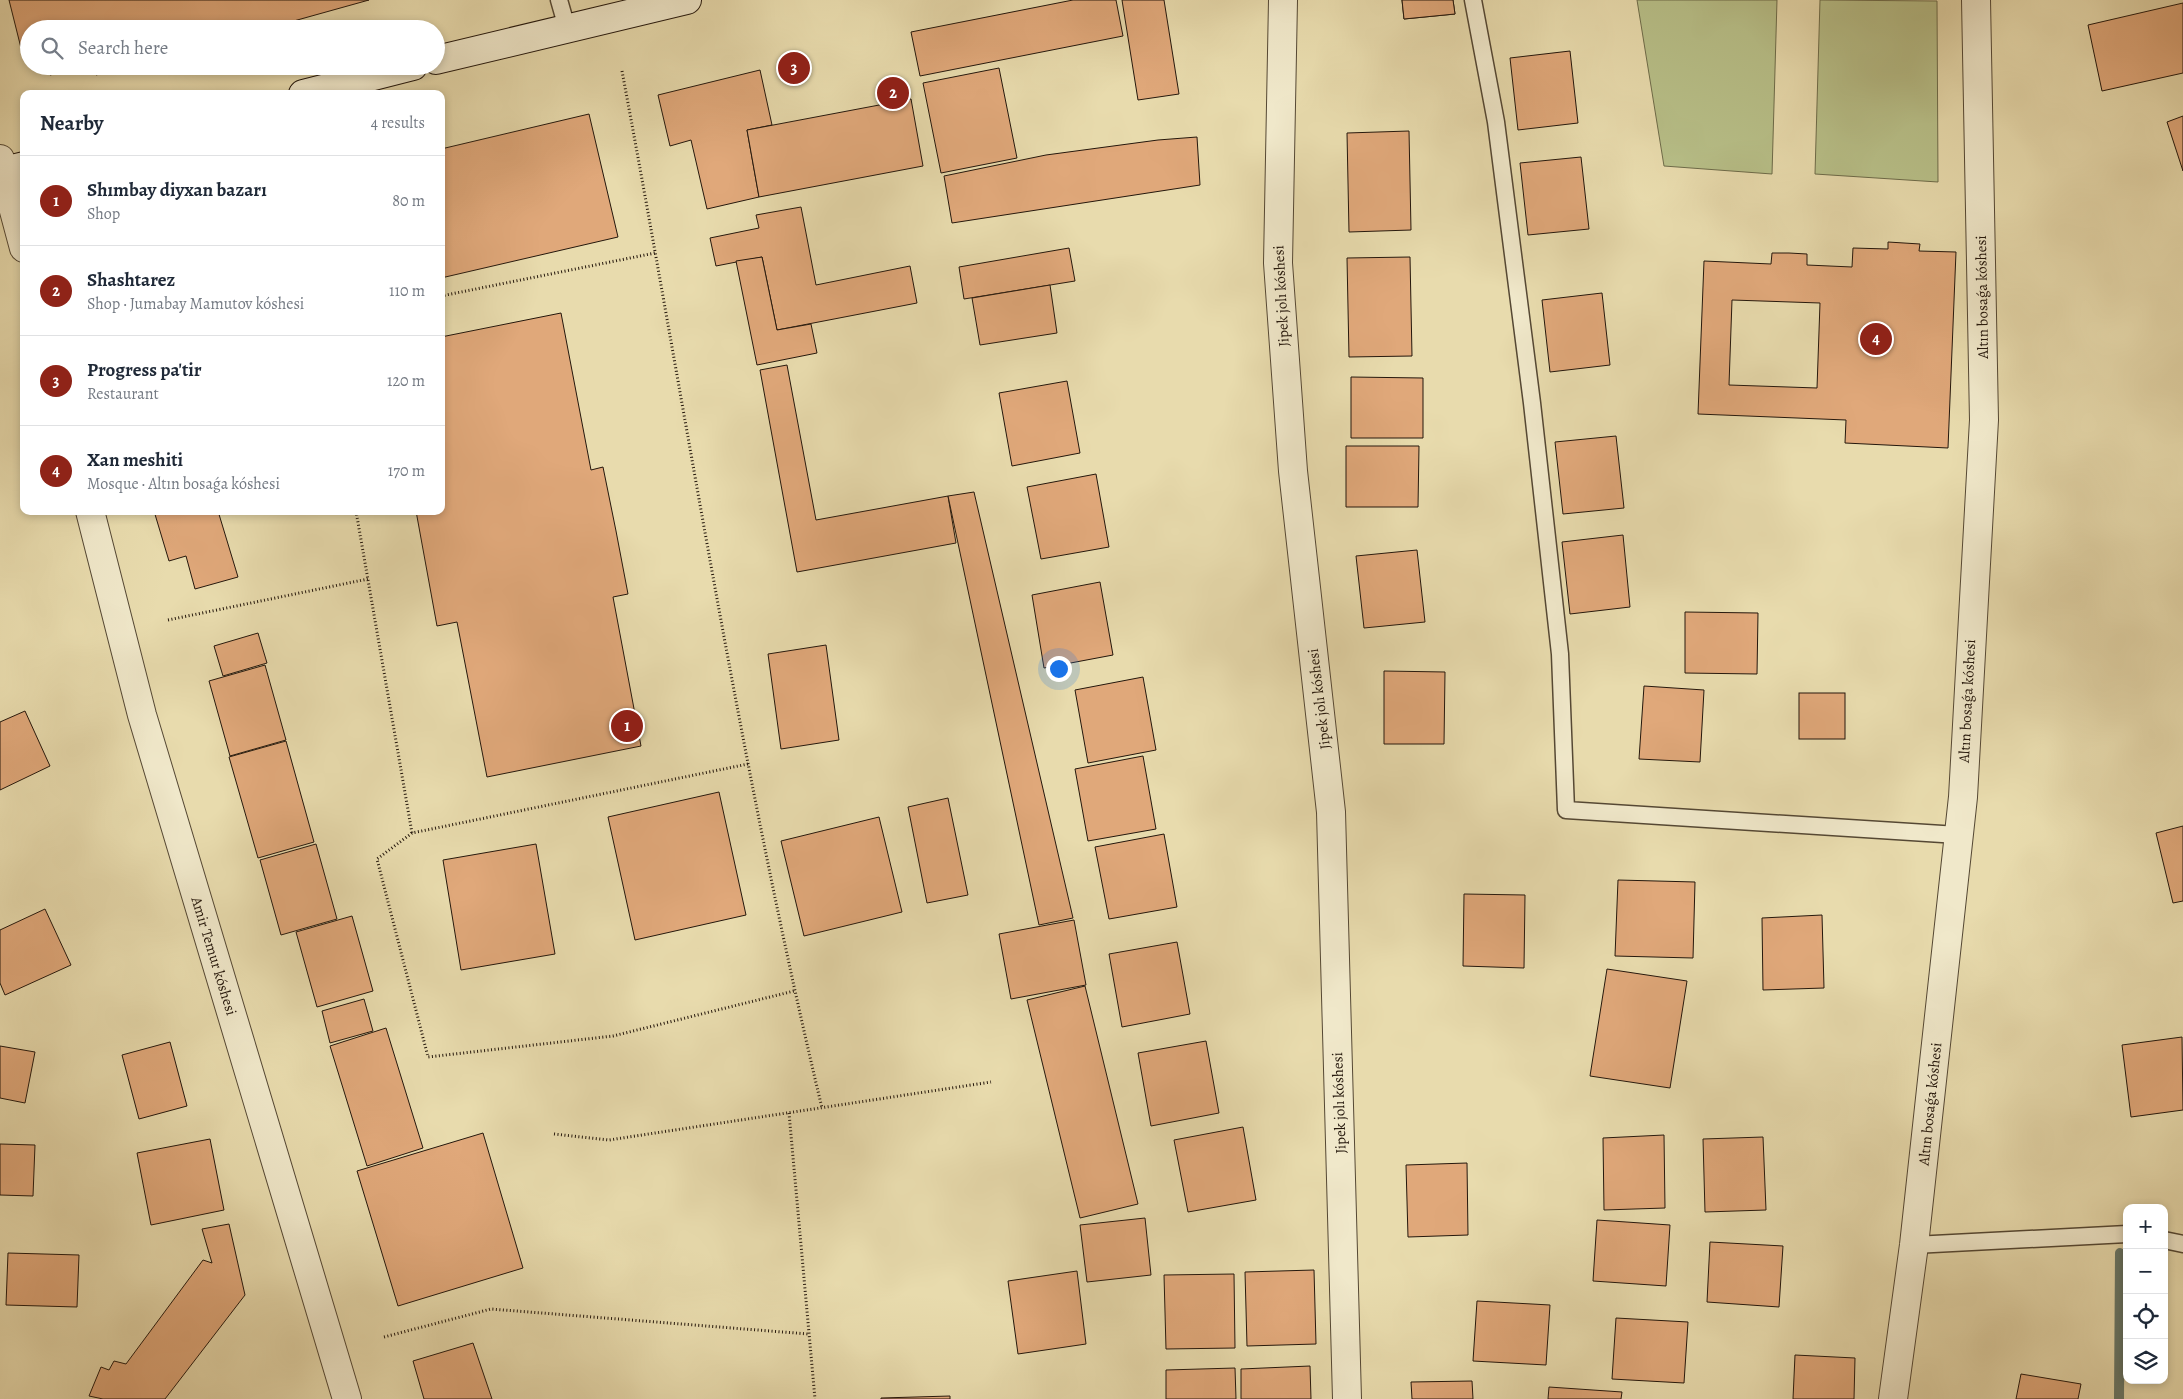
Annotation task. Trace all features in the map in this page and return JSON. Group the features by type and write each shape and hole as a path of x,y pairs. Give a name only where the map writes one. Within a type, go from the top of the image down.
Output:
{"street":[{"path":"445,58 687,0"},
{"name":"Jipek jolı kóshesi","path":"1282,0 1278,263 1293,471 1332,812 1347,1399"},
{"name":"Altın bosaǵa kóshesi","path":"1893,1399 1914,1245 1963,797 1984,420 1976,0"},
{"path":"319,90 378,75"},
{"path":"7,167 20,229"},
{"name":"Amir Temur kóshesi","path":"91,515 142,715 348,1399"}],"lane":[{"path":"559,0 567,28"},
{"path":"1473,0 1496,122 1532,403 1560,654 1566,810 1958,835"},
{"path":"1914,1245 2123,1234"},
{"path":"2168,1241 2183,1244"}],"path":[{"path":"622,72 748,764 794,991 822,1108"},
{"path":"445,295 655,252"},
{"path":"357,515 412,833"},
{"path":"168,620 368,579"},
{"path":"748,764 412,833 377,858 428,1058 614,1036 794,991"},
{"path":"554,1134 609,1140 990,1082"},
{"path":"789,1113 815,1399"},
{"path":"384,1337 491,1309 808,1334"}],"green space":[{"path":"1637,0 1777,0 1772,174 1664,166"},
{"path":"1820,0 1937,1 1938,182 1815,174"}],"building":[{"path":"9,0 369,0 297,20 20,20 20,44"},
{"path":"1073,0 1116,0 1123,36 920,76 911,32"},
{"path":"1122,0 1164,0 1179,94 1138,100"},
{"path":"1402,0 1453,0 1455,14 1404,19"},
{"path":"1402,0 1453,0 1455,14 1404,19"},
{"path":"2183,3 2183,73 2102,91 2088,25"},
{"path":"1570,51 1578,123 1518,130 1510,58"},
{"path":"999,68 1017,158 941,173 923,83"},
{"path":"760,70 772,125 747,130 759,197 707,209 691,140 670,146 658,95"},
{"path":"911,99 923,166 759,197 747,130"},
{"path":"589,114 618,237 445,277 445,148"},
{"path":"2183,116 2183,171 2167,122"},
{"path":"1409,131 1411,230 1349,232 1347,133"},
{"path":"1197,137 1200,185 952,223 944,176 1046,155 1158,140"},
{"path":"1581,157 1589,229 1528,235 1520,163"},
{"path":"801,207 816,285 910,266 917,303 777,330 762,257 716,266 710,238 759,228 756,215"},
{"path":"1888,242 1920,244 1919,251 1956,252 1948,448 1845,443 1846,420 1698,414 1704,261 1771,264 1772,253 1789,253 1807,254 1807,265 1852,267 1853,248 1888,249","holes":["1732,300 1820,303 1817,388 1729,385"]},
{"path":"1069,248 1075,281 964,299 959,267"},
{"path":"762,257 777,330 811,324 817,353 757,365 736,261"},
{"path":"1410,257 1412,356 1349,357 1347,258"},
{"path":"1050,285 1057,333 980,345 972,298"},
{"path":"1602,293 1610,365 1550,372 1542,300"},
{"path":"561,313 591,470 603,467 628,594 613,597 641,746 487,777 457,622 437,626 417,515 445,515 445,336"},
{"path":"787,365 816,520 948,496 956,543 797,572 760,370"},
{"path":"1351,377 1423,378 1423,438 1351,438"},
{"path":"1067,381 1080,453 1012,466 999,393"},
{"path":"1616,436 1624,508 1563,514 1555,442"},
{"path":"1346,446 1419,446 1418,507 1346,507"},
{"path":"1096,474 1109,547 1041,559 1027,487"},
{"path":"974,492 1073,918 1039,925 948,496"},
{"path":"155,515 219,515 238,577 195,589 186,556 169,561"},
{"path":"1623,535 1630,607 1570,614 1562,542"},
{"path":"1417,550 1425,622 1364,628 1356,556"},
{"path":"1100,582 1113,655 1044,668 1032,595"},
{"path":"1685,612 1758,613 1757,674 1685,673"},
{"path":"258,633 267,663 223,676 214,646"},
{"path":"826,645 839,740 781,749 768,654"},
{"path":"265,665 286,740 230,756 209,681"},
{"path":"1384,671 1445,672 1444,744 1384,744"},
{"path":"1143,677 1156,750 1088,763 1075,690"},
{"path":"1644,686 1704,690 1700,762 1639,759"},
{"path":"1799,693 1845,693 1845,739 1799,739"},
{"path":"25,711 50,766 0,790 0,722"},
{"path":"286,741 314,842 258,858 229,757"},
{"path":"1143,756 1156,829 1088,841 1075,769"},
{"path":"719,792 746,915 635,940 608,817"},
{"path":"948,798 968,895 927,903 908,807"},
{"path":"879,817 902,912 804,936 781,841"},
{"path":"2183,826 2183,901 2173,903 2156,833"},
{"path":"1164,834 1177,907 1109,919 1095,847"},
{"path":"316,844 337,919 281,935 260,860"},
{"path":"536,844 555,954 461,970 443,860"},
{"path":"1618,880 1695,882 1693,958 1615,956"},
{"path":"1464,894 1525,895 1524,968 1463,966"},
{"path":"45,909 71,965 5,995 0,983 0,930"},
{"path":"1822,915 1824,988 1763,990 1762,918"},
{"path":"352,916 373,991 317,1007 296,932"},
{"path":"1074,920 1086,985 1011,999 999,934"},
{"path":"1177,942 1190,1014 1122,1027 1109,954"},
{"path":"1607,969 1687,981 1670,1088 1590,1076"},
{"path":"1085,986 1138,1204 1080,1218 1027,1000"},
{"path":"364,999 373,1031 330,1043 322,1011"},
{"path":"386,1028 423,1148 367,1166 330,1046"},
{"path":"2182,1037 2183,1110 2131,1117 2122,1045"},
{"path":"1206,1041 1219,1113 1151,1126 1138,1053"},
{"path":"170,1042 187,1106 139,1119 122,1055"},
{"path":"0,1046 35,1052 25,1103 0,1098"},
{"path":"1243,1127 1256,1200 1188,1212 1174,1140"},
{"path":"483,1133 523,1268 398,1306 357,1171"},
{"path":"1664,1135 1665,1208 1604,1210 1603,1138"},
{"path":"1763,1137 1766,1210 1705,1212 1703,1139"},
{"path":"210,1139 224,1210 151,1225 137,1153"},
{"path":"0,1144 35,1145 33,1196 0,1195"},
{"path":"1467,1163 1468,1235 1408,1237 1406,1165"},
{"path":"1145,1218 1151,1275 1087,1282 1080,1225"},
{"path":"1597,1220 1670,1225 1666,1286 1593,1281"},
{"path":"229,1224 245,1295 165,1399 103,1399 89,1396 101,1367 109,1370 114,1361 126,1364 203,1260 212,1263 202,1229"},
{"path":"1710,1242 1783,1246 1779,1307 1707,1302"},
{"path":"8,1253 79,1255 77,1307 6,1305"},
{"path":"1314,1270 1316,1344 1247,1346 1245,1272"},
{"path":"1077,1271 1086,1344 1018,1354 1008,1281"},
{"path":"1234,1274 1235,1348 1166,1349 1164,1275"},
{"path":"1477,1301 1550,1305 1546,1365 1473,1361"},
{"path":"1616,1318 1688,1322 1684,1383 1612,1379"},
{"path":"473,1343 492,1399 424,1399 413,1361"},
{"path":"1795,1355 1855,1358 1854,1399 1793,1399"},
{"path":"1310,1366 1311,1399 1241,1399 1241,1369"},
{"path":"1235,1368 1236,1399 1166,1399 1166,1370"},
{"path":"2021,1374 2081,1384 2078,1399 2016,1399"},
{"path":"1472,1381 1473,1399 1412,1399 1411,1382"},
{"path":"1549,1387 1622,1392 1621,1399 1548,1399"},
{"path":"950,1396 950,1399 881,1399 881,1398"}],"waterway":[{"path":"2119,1399 2120,1253"}],"place":[{"name":"Progress pa'tir","path":"794,68"},
{"name":"Shashtarez","path":"893,93"},
{"name":"Xan meshiti","path":"1876,339"},
{"name":"Shımbay diyxan bazarı","path":"627,726"}]}
